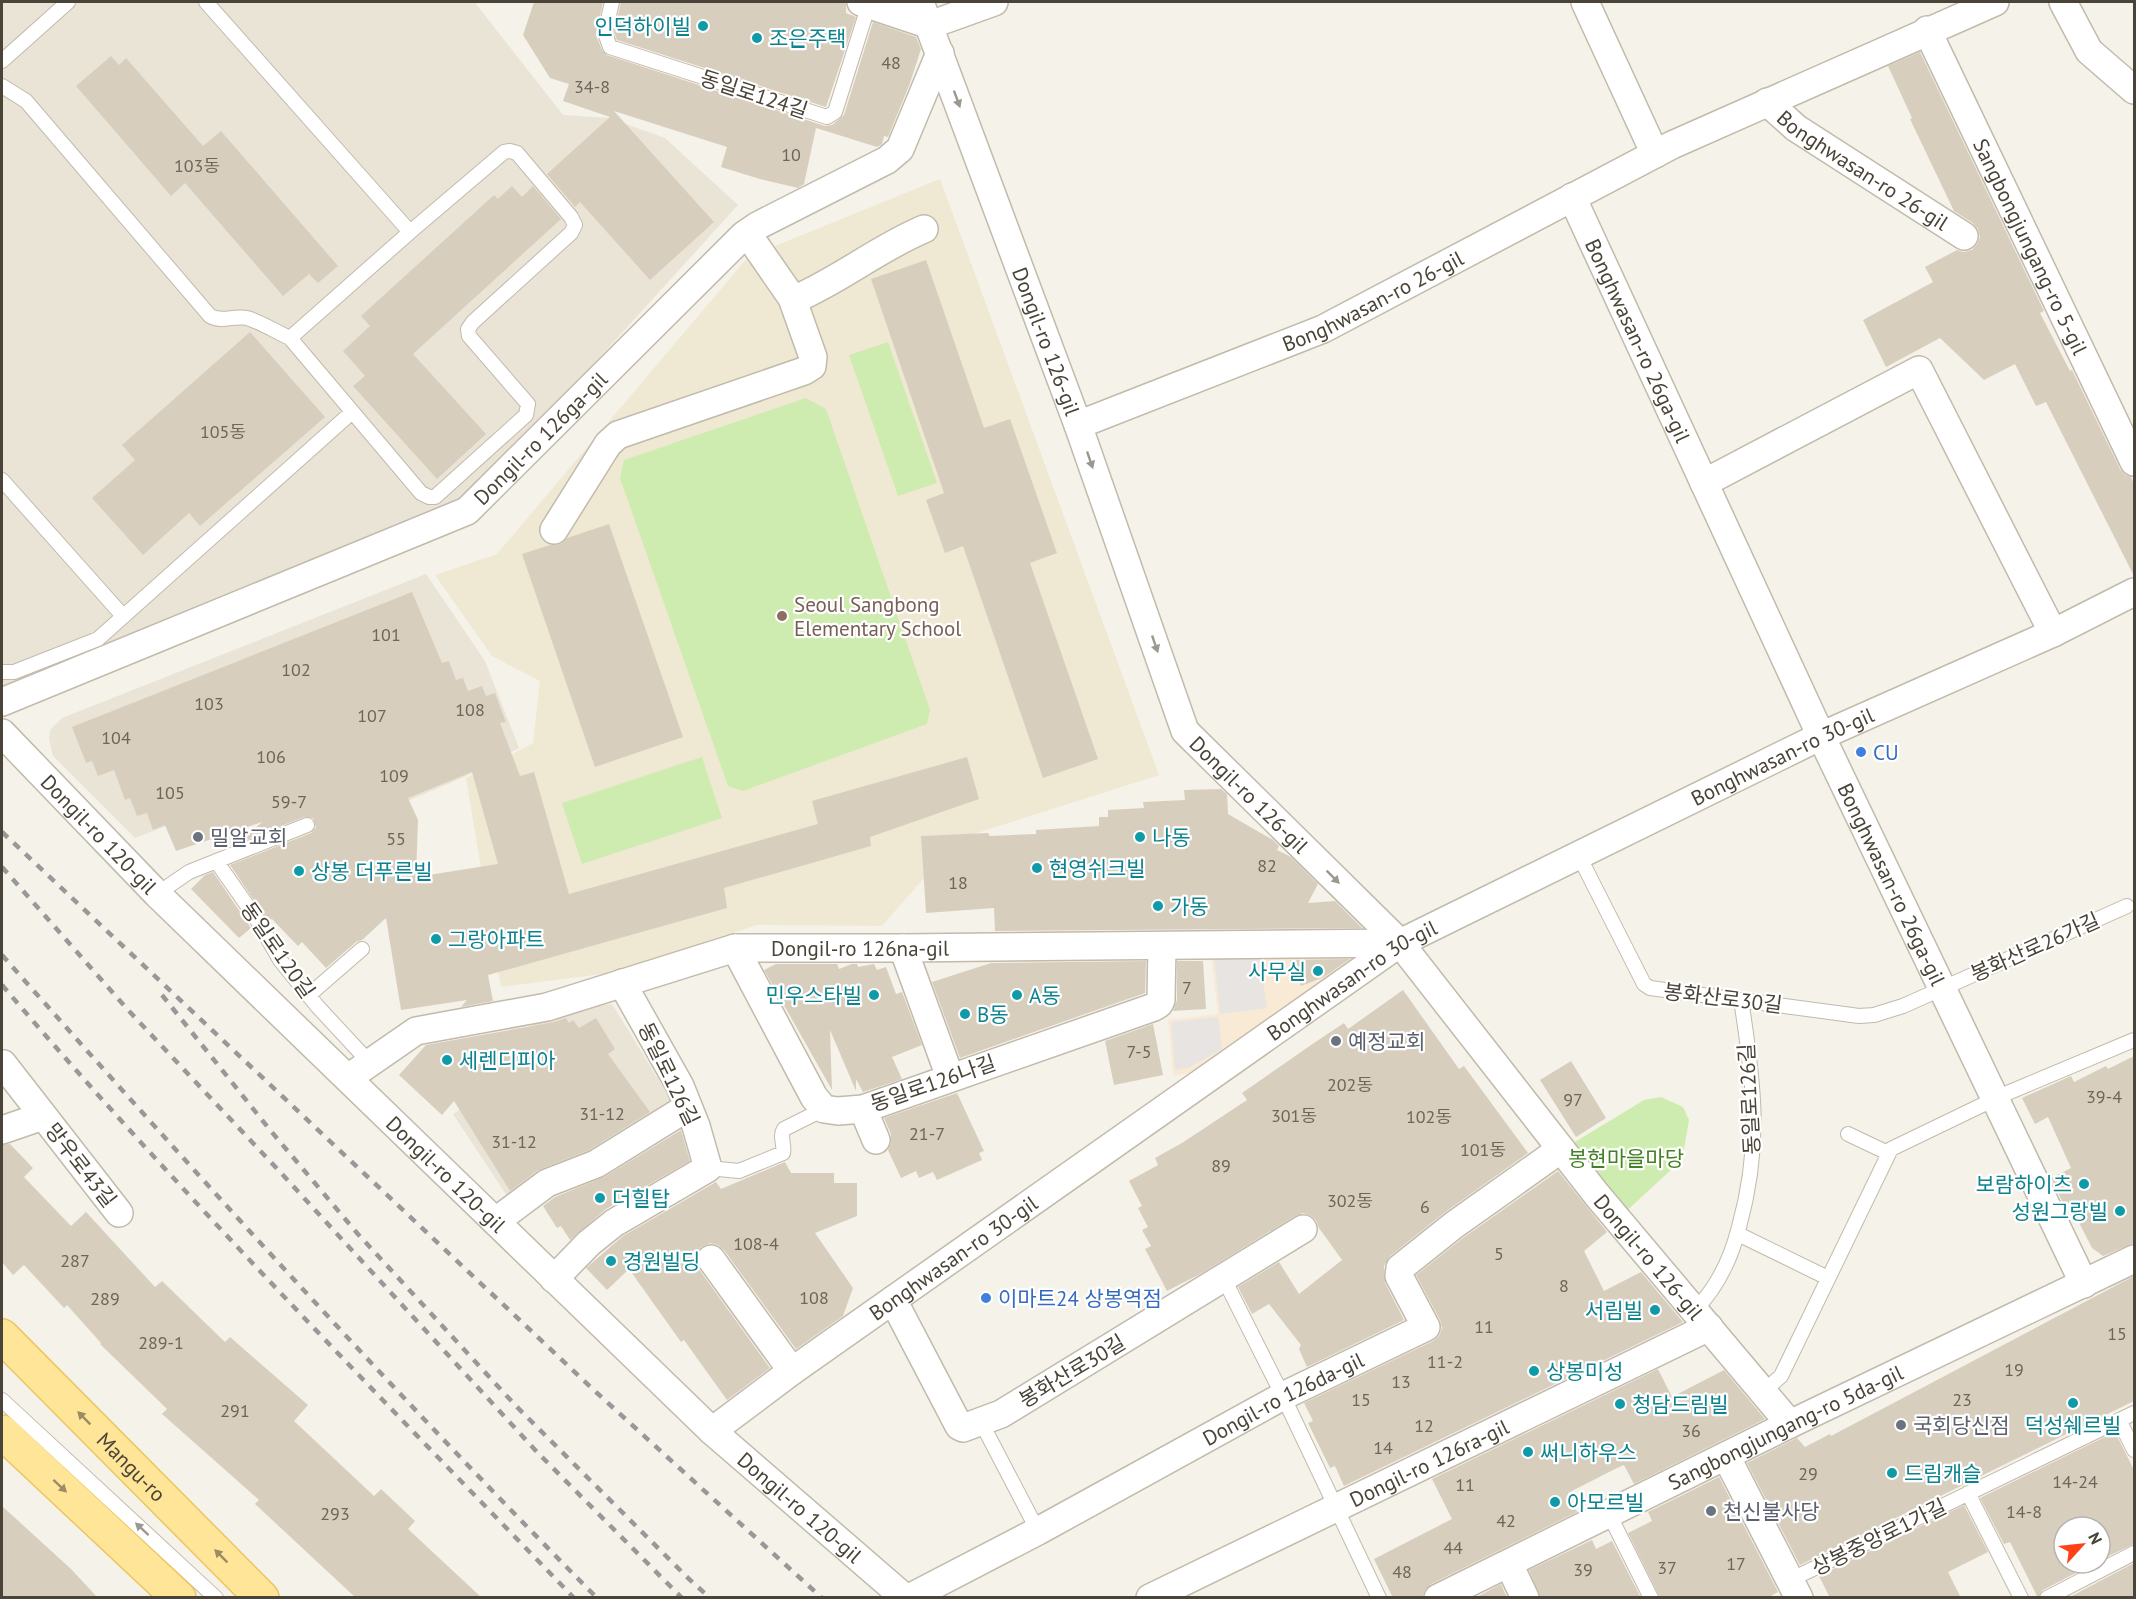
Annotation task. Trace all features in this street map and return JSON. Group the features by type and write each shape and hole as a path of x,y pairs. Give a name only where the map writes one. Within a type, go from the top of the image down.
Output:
{"main road":[{"name":"Mangu-ro","path":"2,1336 262,1598"},
{"path":"2,1432 179,1598"}],"street":[{"path":"865,3 925,13 994,2"},
{"path":"1585,2 1655,154"},
{"name":"Bonghwasan-ro 26-gil","path":"1078,425 1323,329 1655,154 1927,30 1995,2"},
{"path":"2063,2 2089,51 2134,90"},
{"name":"Dongil-ro 126-gil","path":"925,13 1078,425 1185,731 1400,943 1561,1149 1790,1424"},
{"name":"Sangbongjungang-ro 5-gil","path":"1927,30 2134,462"},
{"name":"Dongil-ro 126ga-gil","path":"2,702 467,511 747,233 887,160 900,149 940,53"},
{"name":"Bonghwasan-ro 26-gil","path":"1767,102 1796,128 1964,236"},
{"name":"Bonghwasan-ro 26ga-gil","path":"1572,197 1821,736 2084,1284"},
{"path":"793,300 825,286 902,238 924,229"},
{"path":"554,530 608,444 618,435 809,369 812,366 813,357 793,300 747,233"},
{"path":"1704,483 1919,370 2053,633"},
{"name":"Bonghwasan-ro 30-gil","path":"712,1431 892,1300 1400,943 1821,736 2053,633 2134,592"},
{"name":"Dongil-ro 120-gil","path":"2,733 157,894 712,1431 907,1598"},
{"name":"Dongil-ro 126na-gil","path":"348,1078 416,1031 547,1007 735,948 1400,943"},
{"name":"동일로126나길","path":"824,1109 838,1111 863,1109 1159,1004 1162,946"},
{"path":"735,948 814,1097 824,1109"},
{"path":"903,948 950,1077"},
{"name":"동일로126길","path":"622,983 680,1086 696,1126 708,1168"},
{"name":"망우로43길","path":"3,1064 119,1213"},
{"path":"496,1221 547,1183 596,1164 688,1107"},
{"path":"863,1109 876,1140"},
{"name":"망우로43길","path":"2,1130 43,1116"},
{"name":"Dongil-ro 126da-gil","path":"907,1598 1038,1531 1283,1396 1426,1327 1399,1276 1400,1268 1454,1225 1561,1149"},
{"path":"554,1279 589,1243 614,1223 708,1168"},
{"name":"봉화산로30길","path":"892,1300 959,1426 963,1428 1001,1414 1303,1229"},
{"path":"711,1259 792,1371"},
{"name":"Sangbongjungang-ro 5da-gil","path":"1438,1598 1790,1424 2134,1259"},
{"name":"Dongil-ro 126ra-gil","path":"1150,1598 1337,1508 1702,1319"},
{"path":"1726,1456 1794,1589"},
{"path":"1509,1564 1525,1598"}],"lane":[{"path":"2,61 68,2"},
{"path":"206,2 410,232"},
{"name":"동일로124길","path":"612,2 605,33 610,47 827,117 835,112 865,3"},
{"path":"2,86 26,101 210,316 221,320 238,317 250,319 290,338 351,413 421,493 429,497 435,497 526,415 528,404 469,336 468,329 571,233 575,225 571,217 517,153 504,152 290,338"},
{"path":"2,672 14,672 91,643 104,635 351,413"},
{"path":"2,480 123,616"},
{"path":"157,894 194,877 216,861 307,825"},
{"name":"봉화산로30길","path":"1579,856 1644,984 1650,988 1859,1016 1874,1016 1942,988"},
{"name":"동일로120길","path":"216,861 256,918 280,960 370,1063"},
{"name":"봉화산로26가길","path":"1942,988 2127,906"},
{"path":"309,995 362,949"},
{"name":"동일로126길","path":"1702,1319 1707,1298 1734,1248 1747,1199 1754,1143 1752,1071 1740,1000"},
{"path":"1763,1392 1781,1377 1888,1153 1896,1146 1995,1099 2134,1040"},
{"path":"708,1168 739,1171 783,1153 784,1145 781,1135 783,1129 824,1109"},
{"path":"1848,1134 1888,1153"},
{"path":"1738,1233 1828,1278"},
{"path":"1224,1279 1283,1396 1379,1598"},
{"path":"2,1400 216,1598"},
{"name":"상봉중앙로1가길","path":"1794,1589 1968,1493 2134,1413"},
{"path":"2120,1420 2134,1450"},
{"path":"981,1422 1038,1531"},
{"name":"상봉중앙로1가길","path":"1968,1493 2021,1598"},
{"path":"1609,1514 1651,1598"},
{"path":"2052,1596 2134,1553"}],"shaded area":[{"path":"2,2 479,2 476,4 563,115 609,118 665,138 738,205 492,476 441,517 2,687"},
{"name":"Seoul Sangbong Elementary School","path":"940,179 1159,775 958,839 882,926 757,925 610,973 501,987 466,778 533,743 540,681 492,656 435,575 497,554 748,257"},
{"path":"426,574 485,661 519,748 462,778 372,816 315,769 135,838 53,756 49,739 50,730 62,718"},
{"path":"1350,951 1356,966 1190,1073 1173,1076 1168,1020 1218,1014 1211,954"},
{"path":"1259,955 1267,1008 1220,1014 1214,956"},
{"path":"612,1004 673,1103 590,1164 509,1199 453,1114 539,1062 531,1021 544,1014"},
{"path":"1218,1017 1222,1049 1188,1068 1175,1070 1171,1022"}],"green space":[{"path":"888,342 937,483 898,496 849,355"},
{"path":"806,398 826,409 930,710 927,724 743,791 728,786 620,478 624,460"},
{"path":"702,757 722,818 582,864 562,803"},
{"name":"봉현마을마당","path":"1661,1097 1683,1107 1689,1120 1684,1149 1673,1168 1620,1217 1565,1148 1644,1100"}],"building":[{"path":"534,2 603,2 596,35 602,50 607,55 825,126 832,125 844,115 873,22 916,37 921,49 888,137 884,136 882,144 877,147 816,128 804,184 798,188 721,167 727,147 614,111 714,222 650,280 580,202 575,207 547,174 610,117 563,101 569,84 550,78 523,35"},
{"path":"621,2 846,2 846,13 856,17 826,107 617,40 614,32"},
{"path":"1920,52 2044,311 2040,313 2070,371 2072,370 2120,469 2125,475 2131,477 2134,484 2134,576 2046,402 2036,406 2015,364 1984,380 1940,338 1886,367 1863,320 1933,282 1925,267 1957,250 1964,252 1972,250 1980,237 1973,223 1954,211 1910,119 1912,118 1888,66"},
{"path":"111,56 119,65 126,58 203,146 221,131 338,266 318,283 309,274 283,296 185,183 171,196 76,86"},
{"path":"512,186 522,197 533,186 561,219 413,354 486,434 437,479 353,386 365,376 343,351 370,326 361,316 494,195 498,199"},
{"path":"926,260 984,428 1010,419 1057,553 1030,563 1098,759 1043,778 963,546 945,553 926,500 944,493 871,279"},
{"path":"250,332 325,417 200,526 189,513 143,555 92,498 135,460 122,445"},
{"path":"609,524 683,737 595,767 522,554 561,544 567,538"},
{"path":"412,592 442,663 449,661 456,680 463,678 468,691 482,686 486,696 495,693 506,722 500,723 520,776 534,772 569,894 818,824 812,801 967,757 979,799 870,837 871,846 724,888 727,908 488,975 493,1001 461,1007 467,1000 401,1010 386,918 326,968 302,942 298,946 272,919 268,921 230,865 311,833 316,827 313,818 304,817 241,842 262,822 176,851 165,825 153,830 147,813 137,816 130,798 125,800 114,770 98,776 92,761 86,763 72,727","holes":["472,772 498,864 416,877 418,820 408,798"]},
{"path":"1221,789 1227,794 1228,814 1273,840 1279,846 1277,850 1291,857 1318,884 1308,903 1335,901 1362,928 995,931 994,908 926,913 921,836 988,833 990,836 1036,834 1036,830 1099,826 1099,817 1108,817 1108,810 1144,808 1143,802 1185,800 1184,790"},
{"path":"213,872 251,928 239,938 191,889 205,875"},
{"name":"사무실","path":"1350,959 1324,977 1301,986 1290,960"},
{"path":"1146,961 1145,993 960,1058 932,982 991,963"},
{"path":"1177,961 1203,961 1206,1009 1173,1011 1177,1000"},
{"path":"776,964 837,964 839,969 852,964 857,964 858,967 874,964 877,970 886,967 896,994 902,992 922,1045 892,1057 902,1079 863,1092 856,1079 856,1091 830,1030 832,1090 764,970"},
{"path":"1403,990 1459,1069 1464,1066 1528,1153 1444,1213 1390,1256 1384,1266 1385,1283 1404,1320 1307,1367 1299,1349 1301,1345 1269,1304 1252,1314 1238,1287 1279,1262 1299,1294 1342,1260 1319,1228 1316,1220 1303,1213 1295,1216 1202,1273 1167,1291 1145,1249 1151,1246 1142,1230 1148,1227 1138,1208 1142,1206 1129,1181 1158,1165 1155,1158 1247,1100 1242,1093 1344,1023 1348,1029"},
{"path":"566,1018 569,1023 573,1020 579,1028 596,1018 615,1049 608,1054 650,1112 589,1150 538,1170 510,1191 454,1101 442,1115 399,1075 426,1045"},
{"path":"1153,1024 1163,1075 1114,1085 1105,1041"},
{"path":"2134,1056 2134,1243 2103,1256 2092,1248 2069,1203 2064,1205 2051,1178 2071,1168 2048,1117 2035,1124 2022,1098 2071,1076 2074,1082 2106,1066 2108,1069"},
{"path":"1571,1061 1606,1118 1576,1137 1540,1080"},
{"path":"957,1093 984,1151 979,1153 982,1160 937,1180 933,1172 919,1178 916,1171 901,1178 888,1150 891,1134 884,1118"},
{"name":"더힐탑","path":"681,1130 690,1161 606,1209 570,1240 561,1226 557,1228 543,1206 555,1197 604,1177"},
{"path":"10,1144 33,1168 24,1177 71,1226 86,1212 155,1287 162,1281 225,1342 230,1337 308,1405 294,1421 374,1496 381,1489 415,1521 408,1529 482,1598 356,1598 255,1504 259,1500 162,1414 167,1409 100,1344 67,1305 64,1308 24,1265 13,1275 2,1262 2,1145"},
{"path":"785,1162 791,1173 834,1173 834,1183 857,1183 857,1216 815,1233 853,1288 843,1316 796,1349 724,1250 710,1243 701,1247 695,1260 698,1268 770,1368 727,1400 684,1340 681,1342 629,1269 607,1290 586,1268 623,1236 716,1182 721,1189"},
{"path":"1558,1171 1607,1232 1584,1251 1604,1291 1641,1272 1683,1322 1344,1486 1335,1466 1330,1468 1308,1423 1313,1421 1304,1403 1433,1341 1439,1336 1442,1328 1440,1320 1416,1275 1463,1238"},
{"path":"2134,1276 2134,1401 1800,1565 1747,1463 1797,1438 1805,1447 1830,1434 1831,1436"},
{"path":"1658,1369 1672,1397 1724,1370 1765,1419 1634,1484 1624,1465 1617,1468 1568,1493 1577,1512 1431,1584 1425,1590 1422,1598 1393,1598 1374,1559 1452,1519 1432,1479"},
{"path":"2115,1432 2134,1470 2134,1544 2112,1554 2112,1515 2052,1515 2052,1575 2072,1575 2043,1590 2038,1598 2010,1542 2004,1544 1980,1498"},
{"path":"1719,1477 1778,1592 1767,1598 1660,1598 1628,1533 1652,1521 1648,1512"},
{"path":"1964,1505 1988,1552 1948,1572 1961,1598 1830,1598 1819,1576"},
{"path":"2,1506 71,1569 98,1598 2,1598"},
{"path":"1592,1540 1596,1549 1612,1541 1641,1598 1540,1598 1529,1570"},
{"path":"2134,1563 2134,1598 2068,1598 2112,1575"},
{"path":"1501,1584 1507,1598 1475,1598"}],"railway":[{"path":"2,832 597,1393 822,1598"},
{"path":"2,867 128,1010 537,1452 682,1598"},
{"path":"2,955 295,1280 444,1440 597,1598"},
{"path":"2,985 211,1219 355,1372 574,1598"},
{"path":"162,995 270,1130 357,1233 516,1406 710,1598"}],"place":[{"name":"인덕하이빌","path":"703,26"},
{"name":"조은주택","path":"757,38"},
{"name":"Seoul Sangbong Elementary School","path":"782,616"},
{"name":"CU","path":"1861,752"},
{"name":"밀알교회","path":"198,837"},
{"name":"나동","path":"1140,837"},
{"name":"현영쉬크빌","path":"1037,868"},
{"name":"상봉 더푸른빌","path":"299,871"},
{"name":"가동","path":"1158,906"},
{"name":"그랑아파트","path":"436,939"},
{"name":"사무실","path":"1318,971"},
{"name":"민우스타빌","path":"874,995"},
{"name":"A동","path":"1017,995"},
{"name":"B동","path":"965,1014"},
{"name":"예정교회","path":"1336,1041"},
{"name":"세렌디피아","path":"447,1060"},
{"name":"보람하이츠","path":"2084,1184"},
{"name":"더힐탑","path":"600,1198"},
{"name":"성원그랑빌","path":"2120,1211"},
{"name":"경원빌딩","path":"611,1261"},
{"name":"이마트24 상봉역점","path":"986,1298"},
{"name":"서림빌","path":"1655,1310"},
{"name":"상봉미성","path":"1534,1371"},
{"name":"덕성쉐르빌","path":"2073,1403"},
{"name":"청담드림빌","path":"1620,1404"},
{"name":"국회당신점","path":"1901,1425"},
{"name":"써니하우스","path":"1528,1452"},
{"name":"드림캐슬","path":"1892,1473"},
{"name":"아모르빌","path":"1555,1502"},
{"name":"천신불사당","path":"1711,1511"}]}
